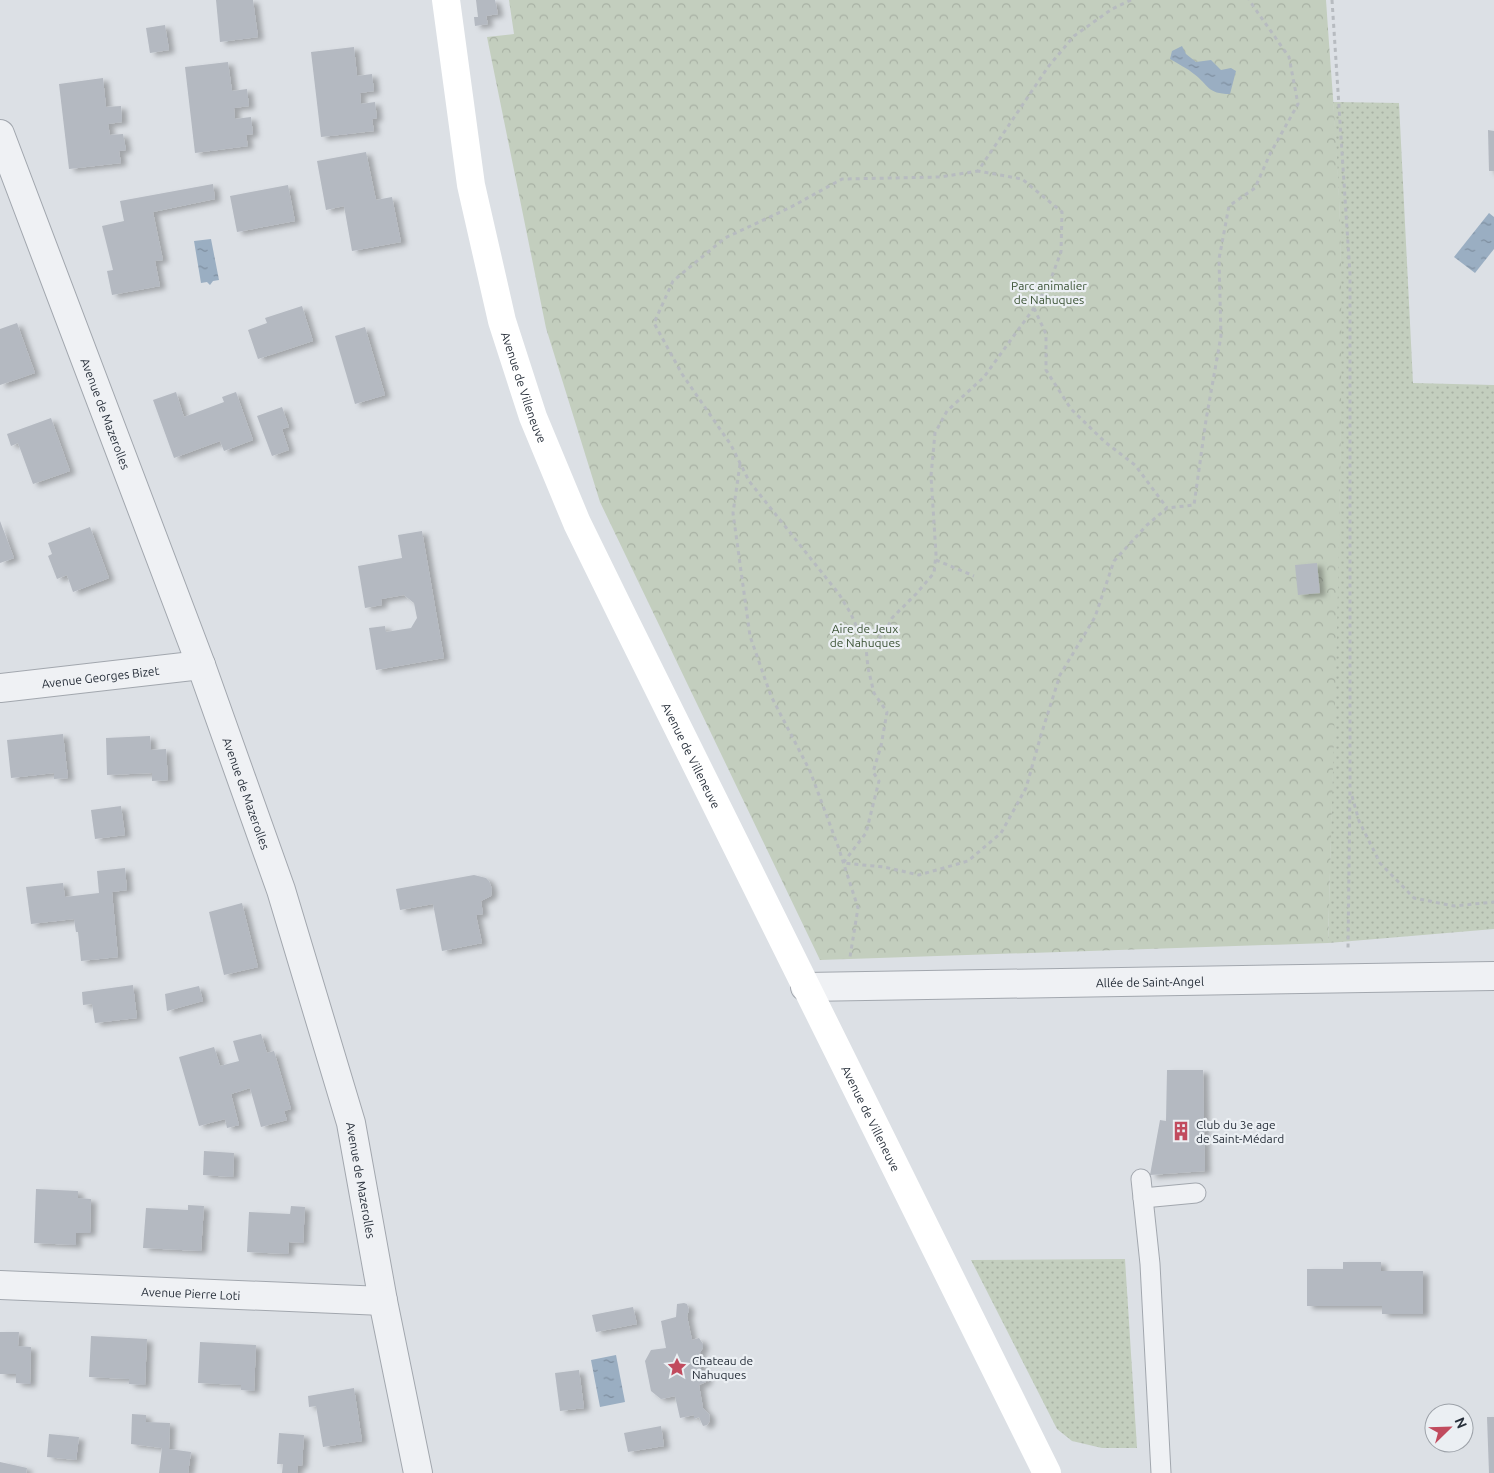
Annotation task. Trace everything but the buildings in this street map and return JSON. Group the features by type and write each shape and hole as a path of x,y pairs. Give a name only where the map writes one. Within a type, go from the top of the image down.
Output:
{"main road":[{"name":"Avenue de Villeneuve","path":"446,0 471,185 502,321 533,417 577,523 1047,1473"}],"street":[{"name":"Avenue de Mazerolles","path":"0,134 201,665 281,890 351,1123 383,1301 418,1473"},
{"name":"Avenue Georges Bizet","path":"0,688 201,665"},
{"name":"Allée de Saint-Angel","path":"805,987 1494,976"},
{"name":"Avenue Pierre Loti","path":"0,1285 383,1301"}],"lane":[{"path":"1161,1473 1150,1264 1142,1189 1196,1193"}],"path":[{"path":"978,171 1048,67 1074,36 1112,8 1131,0"},
{"path":"843,863 884,867 919,875 968,861 1001,833 1026,788 1060,675 1094,617 1114,561 1147,525 1167,508 1194,505 1206,420 1221,336 1219,259 1229,206 1255,188 1270,154 1298,104 1289,57 1249,0"},
{"path":"1332,0 1350,274 1348,978"},
{"path":"843,863 866,832 879,781 874,772 887,712 874,693 868,668 866,648 851,614 839,594 748,481 731,445 682,374 654,323 673,281 725,238 791,207 842,179 940,177 978,171 1022,179 1062,212 1061,252 1049,284 1034,308 984,377 948,411 935,433 931,476 935,526 936,560 934,573 892,618 884,634 866,648"},
{"path":"1034,308 1046,334 1046,370 1071,409 1105,442 1135,465 1167,508"},
{"path":"740,463 733,513 750,636 771,696 810,771 858,908 843,987"},
{"path":"936,560 974,576"},
{"path":"1350,790 1359,821 1380,863 1414,898 1454,906 1494,902"}],"green space":[{"name":"Parc animalier de Nahuques","path":"509,0 1326,0 1341,241 1341,442 1338,609 1328,943 820,960 600,502 546,328 487,37 514,34"},
{"path":"1333,102 1399,103 1413,383 1494,385 1494,929 1328,943 1340,473 1341,273"},
{"path":"1125,1259 1137,1448 1102,1448 1072,1441 1057,1429 971,1260"}],"water":[{"path":"1182,46 1186,54 1196,62 1211,60 1221,70 1231,68 1236,71 1230,94 1212,91 1199,78 1170,59 1172,51"},
{"path":"1489,213 1494,217 1494,249 1475,273 1454,257"},
{"path":"211,239 219,280 213,281 210,285 207,282 201,283 194,241"},
{"path":"616,1355 625,1402 600,1407 591,1360"}],"place":[{"name":"Club du 3e age de Saint-Médard","path":"1181,1131"},
{"name":"Chateau de Nahuques","path":"677,1367"}],"park label":[{"name":"Aire de Jeux de Nahuques","path":"865,635"}]}
